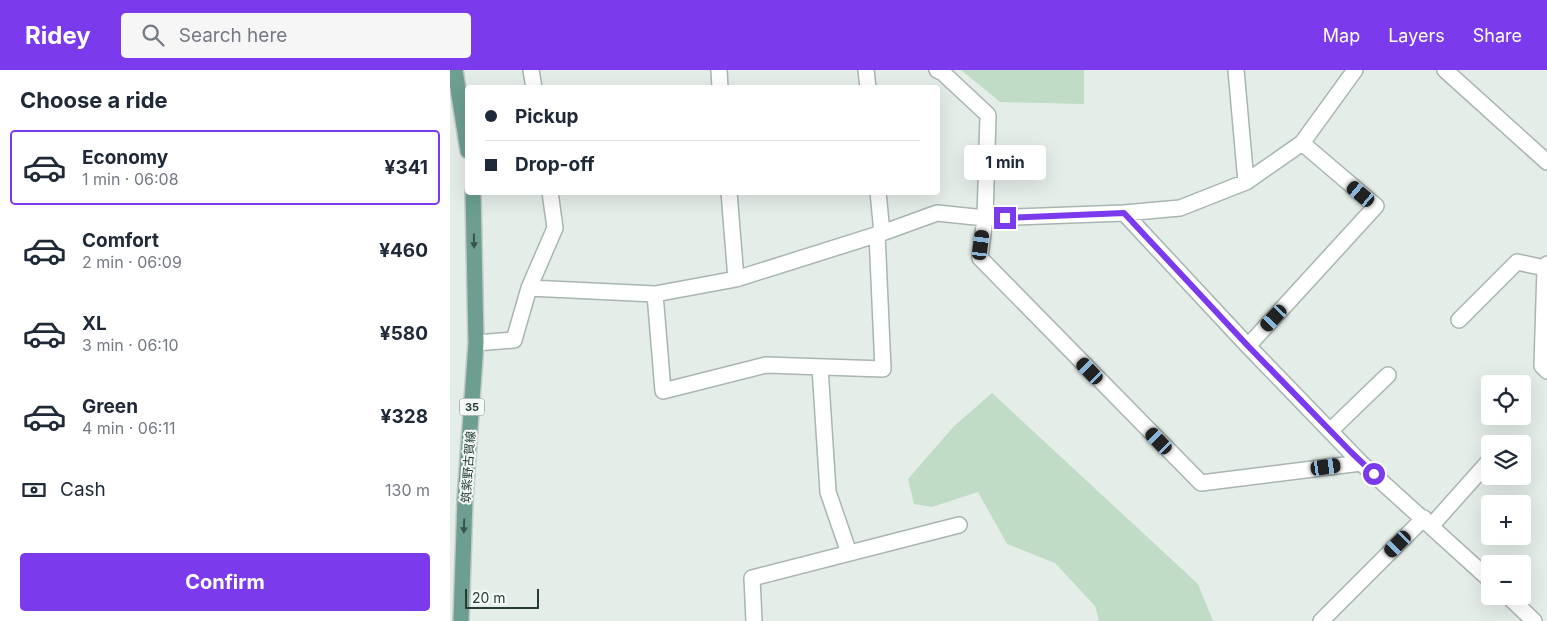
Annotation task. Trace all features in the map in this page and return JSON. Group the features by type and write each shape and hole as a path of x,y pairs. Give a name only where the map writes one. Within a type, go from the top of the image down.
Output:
{"main road":[{"path":"455,70 465,132"},
{"name":"筑紫野古賀線","path":"461,621 465,499 476,343 473,195"}],"street":[{"path":"531,70 534,85"},
{"path":"719,70 720,85"},
{"path":"866,70 868,85"},
{"path":"937,70 988,116 985,218 980,258 1201,483 1361,463"},
{"path":"1236,70 1246,182"},
{"path":"529,288 655,294 736,279 880,234 937,213 985,218 1124,213 1180,208 1246,182 1302,143 1355,70"},
{"path":"1445,70 1547,162"},
{"path":"1248,346 1376,206 1302,143"},
{"path":"476,343 514,340 529,288 555,228 550,195"},
{"path":"729,195 736,279"},
{"path":"655,294 663,391 766,365 883,369 878,195"},
{"path":"1124,213 1248,346 1361,463 1481,572"},
{"path":"1459,320 1517,262 1546,266 1542,366 1547,371"},
{"path":"820,367 828,492 850,553"},
{"path":"1330,431 1388,376"},
{"path":"1320,621 1428,522 1481,469"},
{"path":"754,621 752,578 959,525"},
{"path":"1517,605 1534,621"}],"green space":[{"path":"961,70 1084,70 1084,104 1000,102"},
{"path":"992,393 1198,584 1213,621 1099,621 1095,606 1055,563 1007,544 978,492 932,507 914,504 908,479 954,426"}],"route":[{"path":"1005,218 1124,213 1248,346 1361,463 1374,474"}]}
